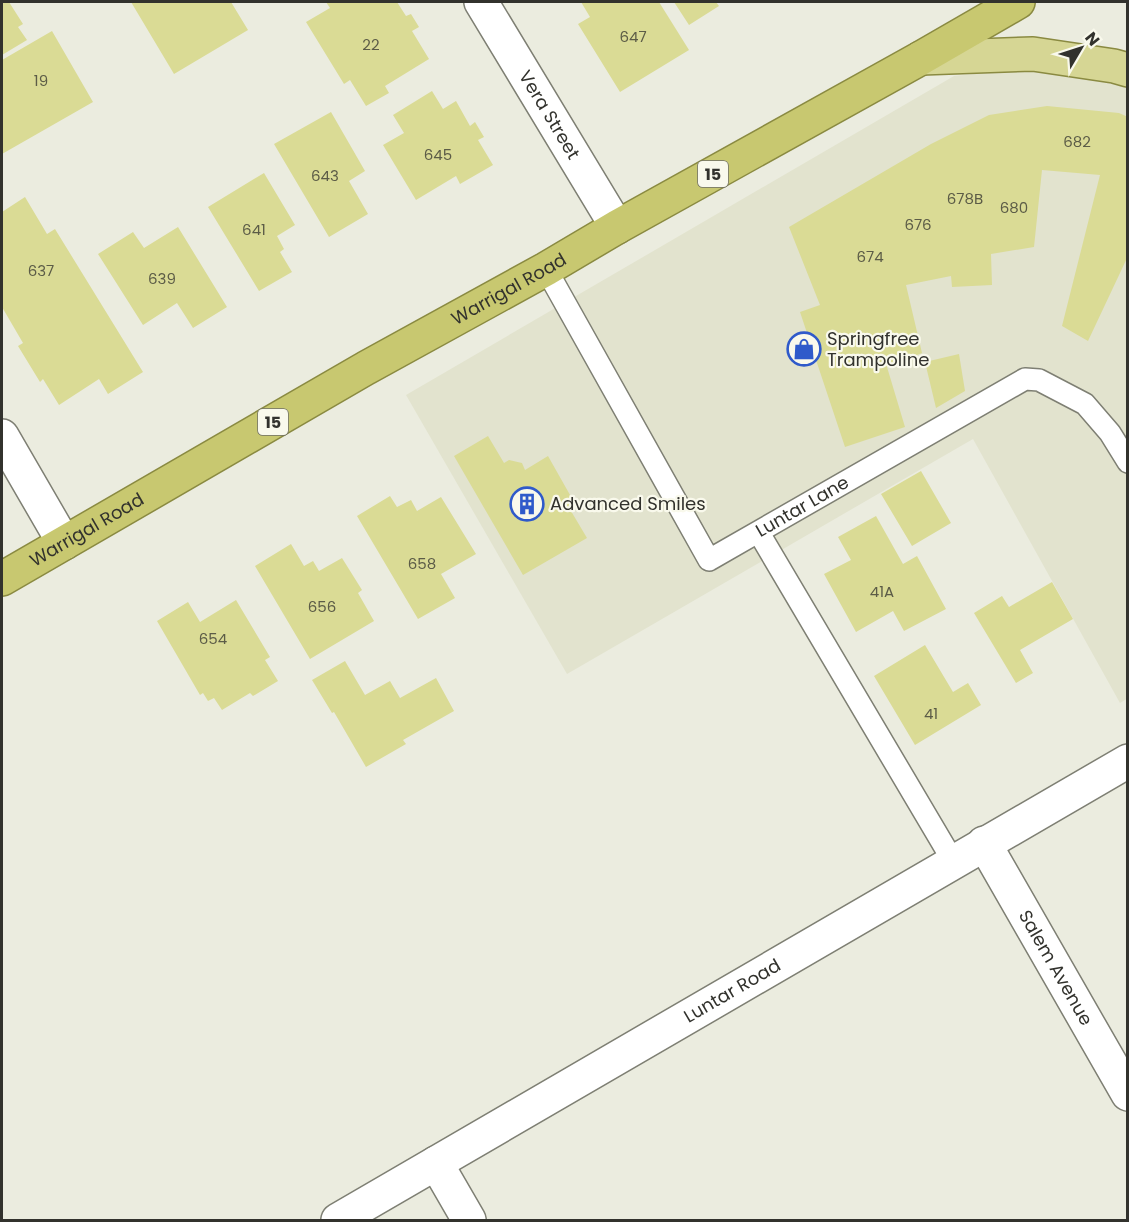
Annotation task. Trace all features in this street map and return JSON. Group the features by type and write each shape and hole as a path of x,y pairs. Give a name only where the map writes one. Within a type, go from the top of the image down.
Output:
{"highway":[{"name":"Warrigal Road","path":"2,579 356,374 1018,2"}],"main road":[{"path":"921,58 1033,54 1128,70"}],"street":[{"name":"Vera Street","path":"481,2 617,227"},
{"path":"2,436 64,543"},
{"name":"Luntar Road","path":"338,1221 1128,760"},
{"name":"Salem Avenue","path":"984,843 1128,1094"},
{"path":"436,1163 469,1221"}],"lane":[{"path":"546,269 709,560 759,533"},
{"name":"Luntar Lane","path":"953,861 759,533 1024,379 1040,380 1084,404 1110,433 1128,462"}],"shaded area":[{"path":"1022,69 1127,86 1128,698 1120,703 973,439 567,674 406,395 954,76"}],"building":[{"path":"2,2 9,2 23,24 18,27 27,40 2,55"},
{"path":"131,2 231,2 248,30 174,74"},
{"path":"326,2 397,2 406,16 411,14 419,27 412,31 429,59 385,86 389,93 366,106 350,80 344,84 306,22 330,8"},
{"path":"581,2 659,2 689,50 620,92 578,24 590,17"},
{"path":"674,2 716,2 719,6 689,25"},
{"path":"52,31 93,102 2,154 2,60"},
{"path":"432,91 443,109 456,101 470,126 475,122 484,137 478,140 493,165 460,184 456,176 416,200 383,145 404,133 393,115"},
{"path":"1047,106 1119,113 1128,117 1128,256 1088,341 1062,326 1100,175 1042,170 1034,247 991,254 992,285 952,287 951,276 906,285 922,353 887,367 905,427 845,447 800,312 820,305 789,227 931,144 989,115"},
{"path":"331,112 365,171 349,181 368,214 329,237 274,144"},
{"path":"264,173 295,225 277,236 284,249 280,252 292,272 259,291 208,207"},
{"path":"25,197 47,234 55,229 143,372 108,394 99,379 59,405 43,379 40,382 18,346 23,343 2,307 2,212"},
{"path":"178,227 227,307 193,328 177,303 143,325 98,254 133,232 144,248"},
{"path":"959,354 965,391 936,408 925,362"},
{"name":"Advanced Smiles","path":"488,436 504,463 509,460 522,463 525,470 548,456 574,502 568,506 587,538 523,575 454,456"},
{"path":"921,471 951,523 912,546 881,494"},
{"path":"390,496 397,507 411,500 417,511 441,497 476,554 441,574 455,598 418,619 357,516"},
{"path":"876,516 903,564 917,556 946,609 904,631 893,611 856,632 824,574 851,560 838,537"},
{"path":"291,544 304,566 313,561 319,571 342,558 362,590 358,593 374,621 310,659 255,566"},
{"path":"1052,582 1073,619 1020,650 1033,673 1016,683 974,613 1002,596 1009,607"},
{"path":"236,600 270,657 265,660 278,681 253,696 250,693 222,710 214,698 208,701 203,693 200,695 157,621 188,602 200,622"},
{"path":"925,645 953,692 968,683 981,705 915,745 874,676"},
{"path":"345,661 365,695 390,681 400,698 436,678 454,711 403,740 406,744 366,767 334,712 332,713 312,680"}],"place":[{"name":"Springfree Trampoline","path":"804,349"},
{"name":"Advanced Smiles","path":"527,504"}]}
